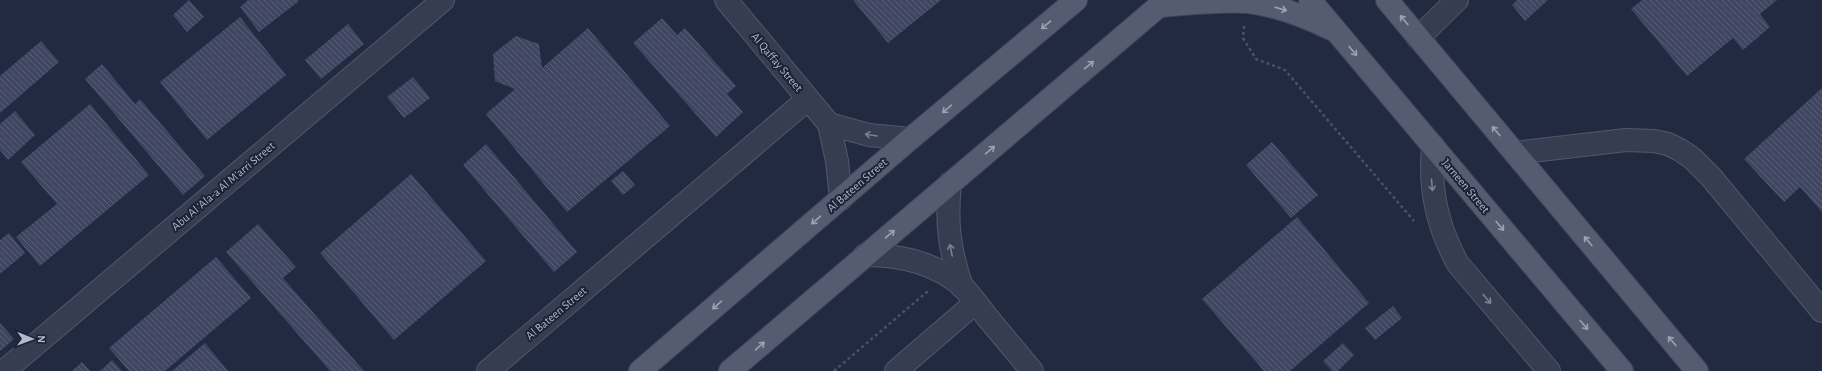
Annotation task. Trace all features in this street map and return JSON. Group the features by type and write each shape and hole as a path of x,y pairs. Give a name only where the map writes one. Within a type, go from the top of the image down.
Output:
{"main road":[{"name":"Al Bateen Street","path":"640,371 910,139 1076,0"},
{"name":"Jarneen Street","path":"1310,0 1622,371"},
{"path":"1387,0 1697,371"},
{"path":"730,371 1162,3 1219,1 1248,2 1279,8 1309,18 1337,32"}],"street":[{"name":"Abu Al 'Ala-a Al M'arri Street","path":"4,371 443,0"},
{"name":"Al Qaffay Street","path":"726,0 829,124 837,161 841,199"},
{"path":"1418,38 1457,0"},
{"name":"Al Bateen Street","path":"488,371 808,99"},
{"path":"829,124 869,135 910,139"},
{"path":"1514,153 1640,140 1668,144 1680,150 1692,158 1711,176 1822,311"},
{"path":"1433,146 1431,169 1433,198 1442,232 1458,264 1549,371"},
{"path":"907,368 961,288 948,236 950,183"},
{"path":"865,255 886,255 907,258 928,265 961,288 1032,371"}],"path":[{"path":"1244,19 1243,38 1256,59 1285,70 1413,221 1442,232"},
{"path":"834,371 961,288"}],"building":[{"path":"189,0 204,17 187,32 173,15"},
{"path":"248,0 299,1 259,32 240,7"},
{"path":"853,0 941,0 888,43"},
{"path":"1517,0 1548,0 1525,21 1512,5"},
{"path":"1642,0 1777,0 1760,14 1770,27 1743,50 1733,38 1687,76 1631,9"},
{"path":"240,17 286,75 207,140 160,82"},
{"path":"662,18 677,35 685,28 736,86 727,94 743,112 716,137 633,43"},
{"path":"348,24 364,44 321,79 305,60"},
{"path":"588,28 670,126 567,212 486,114 515,89 495,81 493,54 516,36 539,44 542,68"},
{"path":"41,41 59,62 0,113 0,76"},
{"path":"102,64 135,104 140,99 205,176 183,195 85,79"},
{"path":"413,77 430,98 404,118 387,97"},
{"path":"1822,88 1822,212 1800,187 1784,202 1744,159"},
{"path":"90,104 149,175 40,266 16,237 57,204 21,162"},
{"path":"15,111 35,135 8,160 0,150 0,124"},
{"path":"1272,142 1318,195 1291,218 1246,165"},
{"path":"486,144 577,252 554,272 463,165"},
{"path":"623,171 635,185 623,195 611,181"},
{"path":"411,174 486,261 394,340 320,253"},
{"path":"1297,217 1369,303 1290,371 1264,371 1202,299"},
{"path":"258,224 296,267 283,278 364,371 330,371 226,252"},
{"path":"9,233 25,253 0,274 0,240"},
{"path":"216,257 251,298 165,371 129,371 109,348"},
{"path":"1393,306 1402,318 1375,340 1365,328"},
{"path":"0,323 14,339 0,351"},
{"path":"205,343 228,371 172,371"},
{"path":"1343,343 1354,355 1338,371 1332,371 1323,361"},
{"path":"112,360 122,371 100,371"},
{"path":"82,362 90,371 72,371"}]}
